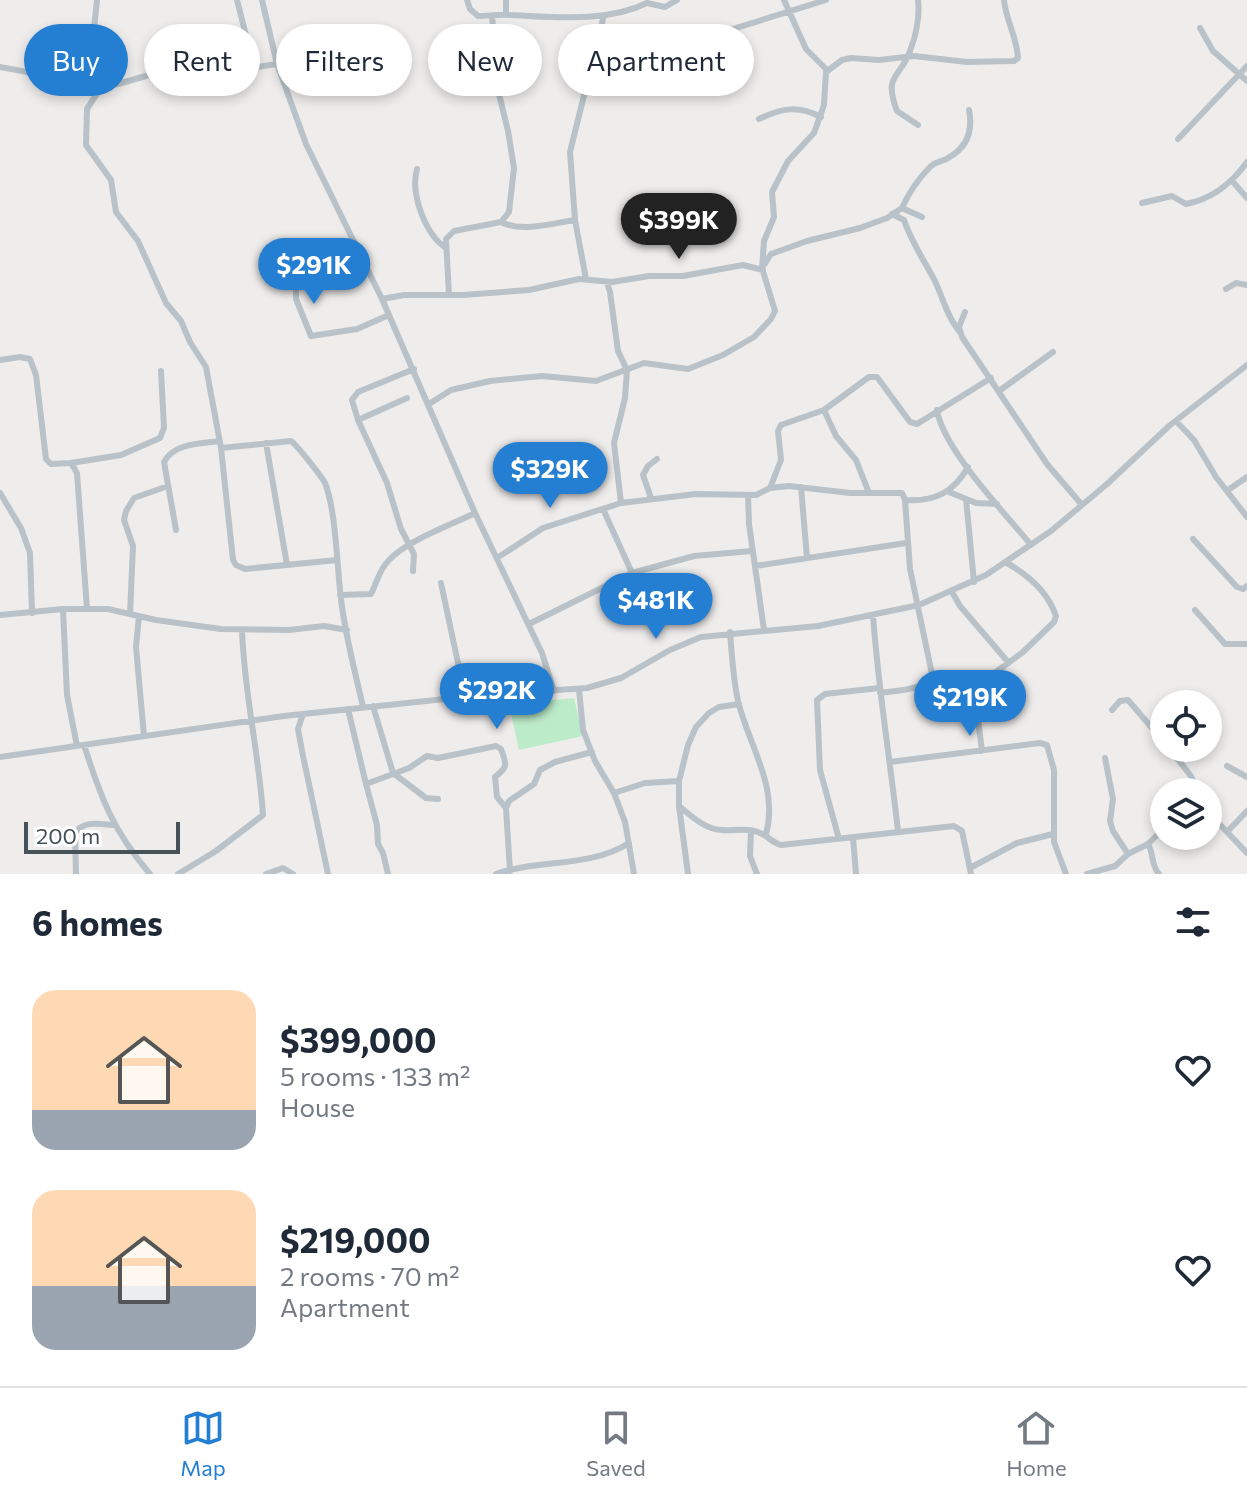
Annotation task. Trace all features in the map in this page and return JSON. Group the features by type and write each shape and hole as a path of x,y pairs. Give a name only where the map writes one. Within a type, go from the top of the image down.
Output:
{"street":[{"path":"94,24 97,0"},
{"path":"237,0 243,24"},
{"path":"262,0 276,60"},
{"path":"467,0 470,9 478,16 506,14 552,18 634,10 643,2 665,7 677,0"},
{"path":"506,0 506,14"},
{"path":"784,0 806,49 828,71"},
{"path":"750,24 824,0"},
{"path":"918,0 916,28 907,57 894,75 892,95 897,111 918,125"},
{"path":"429,404 451,390 490,381 542,376 596,381 644,363 688,369 723,355 754,337 775,311 763,269 764,241 774,217 772,192 788,161 810,139 821,117 826,93 825,75 842,60 851,58 1014,61 1018,58 1017,40 1005,12 1004,0"},
{"path":"586,279 575,220 570,152 604,15"},
{"path":"492,16 498,90 514,168 509,212 501,222"},
{"path":"1200,28 1213,51 1247,81"},
{"path":"1178,139 1247,66"},
{"path":"0,67 24,72"},
{"path":"95,96 87,109 86,145 111,180 117,216 138,241 166,303 181,321 206,367 220,444 231,551 236,565 245,569 337,560"},
{"path":"289,96 306,144 382,299 475,513 529,624 551,675 554,691"},
{"path":"759,119 791,108 807,110 821,117"},
{"path":"763,269 771,254 860,228 902,208 927,171 935,163 949,158 969,138 969,110"},
{"path":"1142,203 1174,196 1189,204 1202,200 1233,182 1247,162"},
{"path":"417,169 414,184 422,211 437,241 446,248"},
{"path":"1233,182 1247,198"},
{"path":"902,208 922,217"},
{"path":"892,214 904,220 909,235 936,282 947,314 1047,464 1082,505"},
{"path":"449,295 446,239 454,231 501,222 525,226 575,220"},
{"path":"283,268 354,241"},
{"path":"269,248 296,288 296,299 311,336 357,329 389,315"},
{"path":"382,299 404,295 529,290 586,279 607,282 649,276 683,276 743,265 763,269"},
{"path":"607,282 618,351 627,370 625,398 614,443 621,503"},
{"path":"1226,289 1236,283 1247,285"},
{"path":"959,331 965,312"},
{"path":"999,391 1053,352"},
{"path":"0,360 30,359 36,375 46,459 51,464 121,455 160,438 164,428 161,371"},
{"path":"0,757 303,714 465,696 579,689 621,678 689,641 730,632 818,626 919,605 974,582 1031,545 1082,505 1176,421 1247,365"},
{"path":"413,571 415,558 352,400 355,394 414,369"},
{"path":"497,558 543,528 621,503 696,494 765,493 781,460 779,427 824,410 872,376 880,381 910,422 917,424 991,378"},
{"path":"358,420 407,398"},
{"path":"824,410 836,436 856,460 869,493"},
{"path":"937,410 940,424 968,467 1031,545"},
{"path":"1176,421 1194,440 1216,477 1247,517"},
{"path":"176,530 164,462 171,452 181,447 295,442 324,481 340,595 363,707"},
{"path":"266,443 287,565"},
{"path":"651,498 643,475 657,459"},
{"path":"71,463 77,473 87,609"},
{"path":"905,500 922,501 949,492 968,467"},
{"path":"1228,490 1247,477"},
{"path":"130,614 133,546 124,520 126,511 134,498 168,486"},
{"path":"801,487 807,558"},
{"path":"770,488 902,493 905,500 906,543 933,679"},
{"path":"949,492 976,503 997,504"},
{"path":"0,493 21,528 30,553 32,613"},
{"path":"748,495 752,551 764,630"},
{"path":"966,499 974,582"},
{"path":"603,509 632,573"},
{"path":"340,595 371,594 377,577 389,559 410,544 475,513"},
{"path":"1193,539 1237,587 1243,589 1247,586"},
{"path":"755,566 906,543"},
{"path":"529,624 632,573 694,556 752,551"},
{"path":"974,688 1054,622 1056,616 1022,571 1005,562"},
{"path":"441,583 465,696"},
{"path":"952,592 960,606 1008,662"},
{"path":"63,609 67,695 80,746 113,825 150,874"},
{"path":"0,615 87,609 207,628 242,630 324,626 347,630"},
{"path":"1195,610 1225,644 1247,644"},
{"path":"873,615 898,831"},
{"path":"139,616 136,647 144,736"},
{"path":"178,874 262,818 260,776 244,677 242,630"},
{"path":"730,632 732,668 739,704 769,793 770,814 766,834"},
{"path":"839,839 820,770 817,700 825,694 917,687 933,679 951,676 974,688"},
{"path":"974,688 982,751"},
{"path":"579,689 581,723 595,761 614,793 625,822 634,874"},
{"path":"1112,710 1120,701 1128,700 1150,726"},
{"path":"688,874 679,806 679,781 688,745 696,727 709,713 719,707 739,704"},
{"path":"373,706 393,773 426,798 438,799"},
{"path":"348,709 377,825 378,844 388,874"},
{"path":"303,714 298,729 328,874"},
{"path":"890,762 1040,743 1049,748 1054,770 1053,834 1056,852 1066,874"},
{"path":"366,784 414,766 427,756 438,758 500,747 506,765 495,777 496,794 506,808"},
{"path":"510,871 506,808 509,801 534,784 540,770 555,762 592,752"},
{"path":"1105,758 1113,799 1110,821 1128,854"},
{"path":"1227,766 1247,777"},
{"path":"614,793 645,783 679,781"},
{"path":"679,806 714,829 751,830 766,834 781,845 947,825 958,827 962,831 970,871 1017,843 1053,834"},
{"path":"1227,832 1247,811"},
{"path":"76,874 76,831 87,823 113,825"},
{"path":"1222,827 1247,853"},
{"path":"751,830 750,856 757,874"},
{"path":"853,837 856,874"},
{"path":"496,874 611,852 629,843"},
{"path":"1087,874 1115,866 1128,854 1148,844 1159,874"},
{"path":"266,874 283,868 293,874"}],"green space":[{"path":"574,698 583,736 519,750 509,704"}]}
